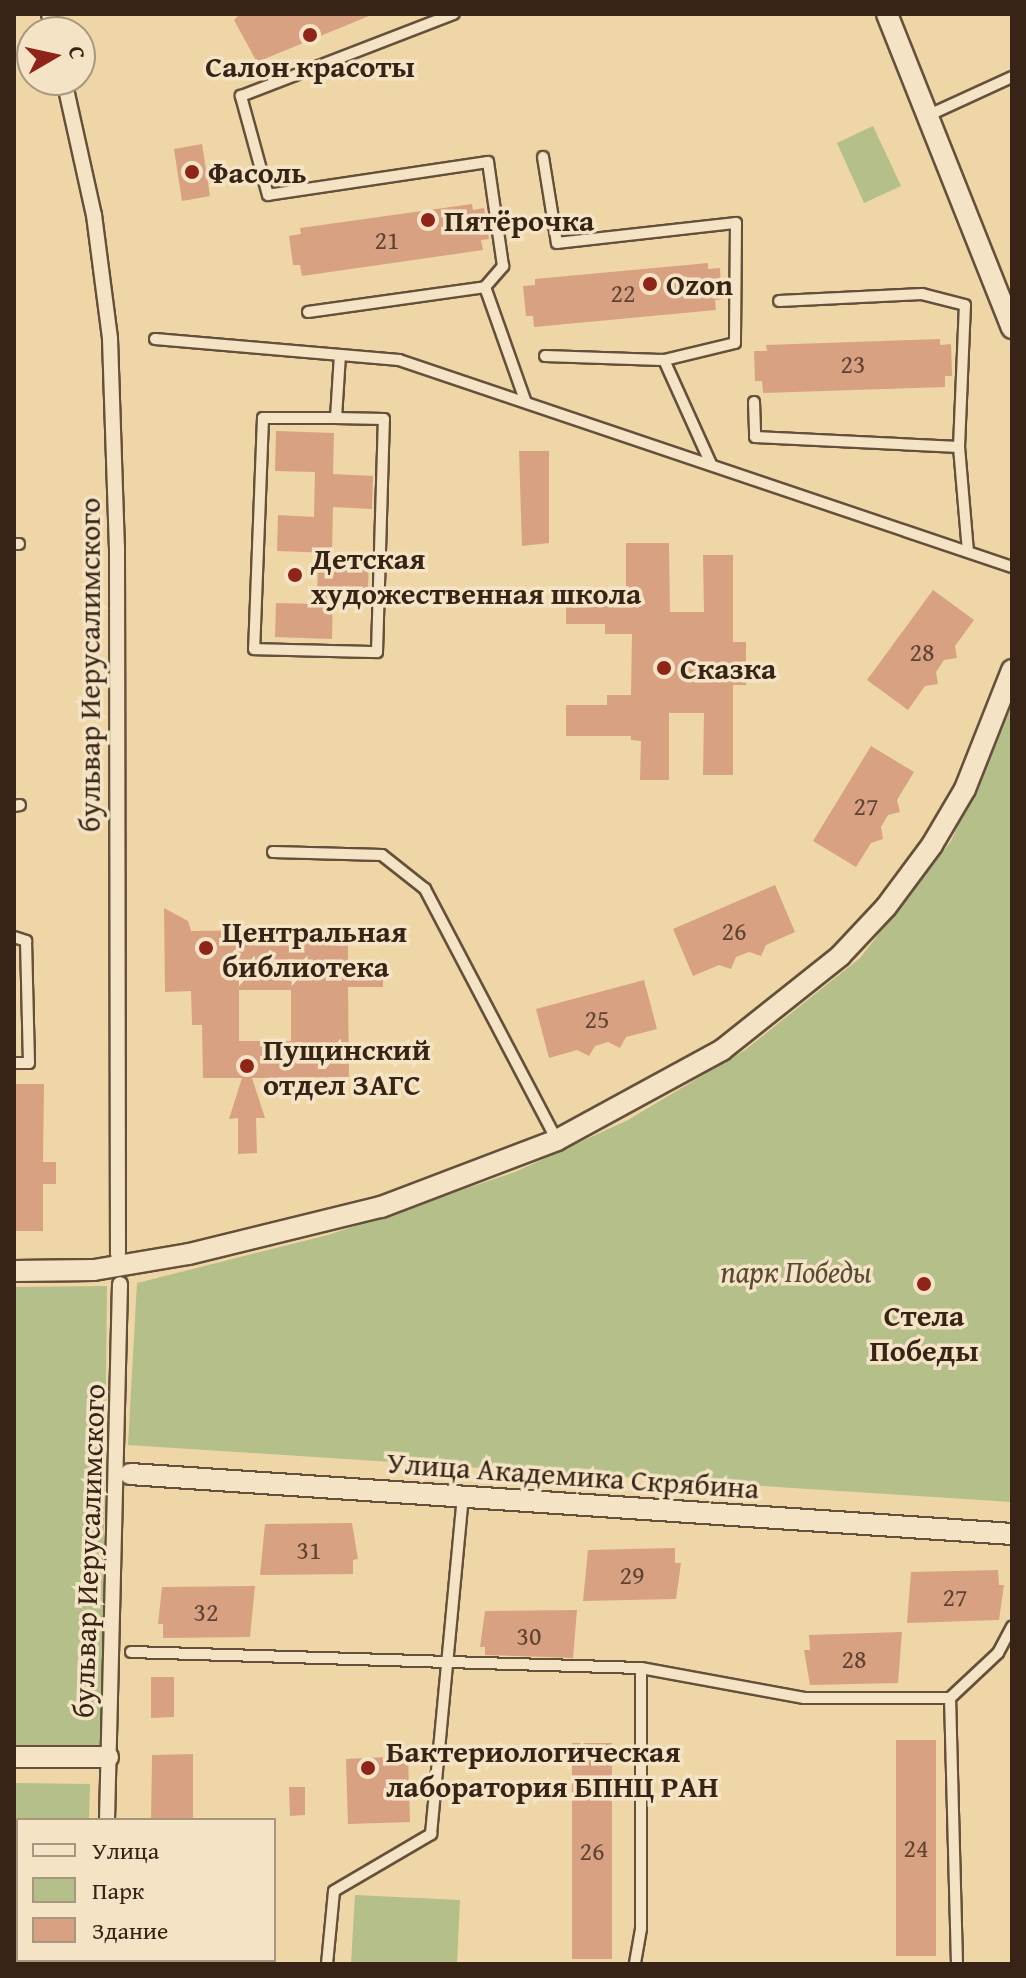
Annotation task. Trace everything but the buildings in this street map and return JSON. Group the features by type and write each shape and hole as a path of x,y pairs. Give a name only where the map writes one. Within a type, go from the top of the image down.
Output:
{"street":[{"path":"887,14 1012,328"},
{"name":"бульвар Иерусалимского","path":"68,96 94,215 110,339 117,547 118,1254"},
{"path":"14,1271 118,1266 277,1235 381,1207 557,1140 722,1050 840,956 932,845 965,789 1012,670"},
{"name":"бульвар Иерусалимского","path":"107,1818 120,1284"},
{"name":"Улица Академика Скрябина","path":"130,1474 1012,1534"},
{"path":"14,1757 108,1757"}],"lane":[{"path":"308,312 485,287 503,266 488,162 268,195 241,96 454,14"},
{"path":"929,115 1012,77"},
{"path":"543,157 557,243 736,223 735,343 664,360 545,356"},
{"path":"485,287 525,400"},
{"path":"779,301 922,294 965,305 959,447 968,552"},
{"path":"155,339 399,360 525,400 1012,567"},
{"path":"336,418 340,355"},
{"path":"664,360 711,464"},
{"path":"754,402 755,437 959,447"},
{"path":"263,418 336,418 384,419 377,652 254,649 263,418"},
{"path":"273,852 382,855 425,889 557,1140"},
{"path":"14,937 26,941 29,1063 14,1063"},
{"path":"327,1964 334,1891 431,1834 463,1498"},
{"path":"131,1652 447,1659 641,1668 804,1698 950,1698 998,1653 1012,1627"},
{"path":"635,1964 641,1929 641,1668"},
{"path":"950,1698 957,1964"}],"green space":[{"path":"873,126 901,186 864,203 837,143"},
{"name":"парк Победы","path":"1012,706 1012,1502 128,1445 137,1283 328,1235 515,1172 628,1120 745,1050 860,958 951,841"},
{"path":"107,1286 102,1721 108,1748 14,1751 14,1287"},
{"path":"14,1783 90,1784 89,1818 16,1818 16,1832"},
{"path":"355,1895 460,1900 457,1964 351,1964"}],"place":[{"name":"Салон красоты","path":"310,35"},
{"name":"Фасоль","path":"192,172"},
{"name":"Пятёрочка","path":"428,220"},
{"name":"Ozon","path":"650,284"},
{"name":"Детская художественная школа","path":"295,575"},
{"name":"Сказка","path":"664,668"},
{"name":"Центральная библиотека","path":"206,948"},
{"name":"Пущинский отдел ЗАГС","path":"247,1066"},
{"name":"Стела Победы","path":"924,1284"},
{"name":"Бактериологическая лаборатория БПНЦ РАН","path":"368,1768"}]}
